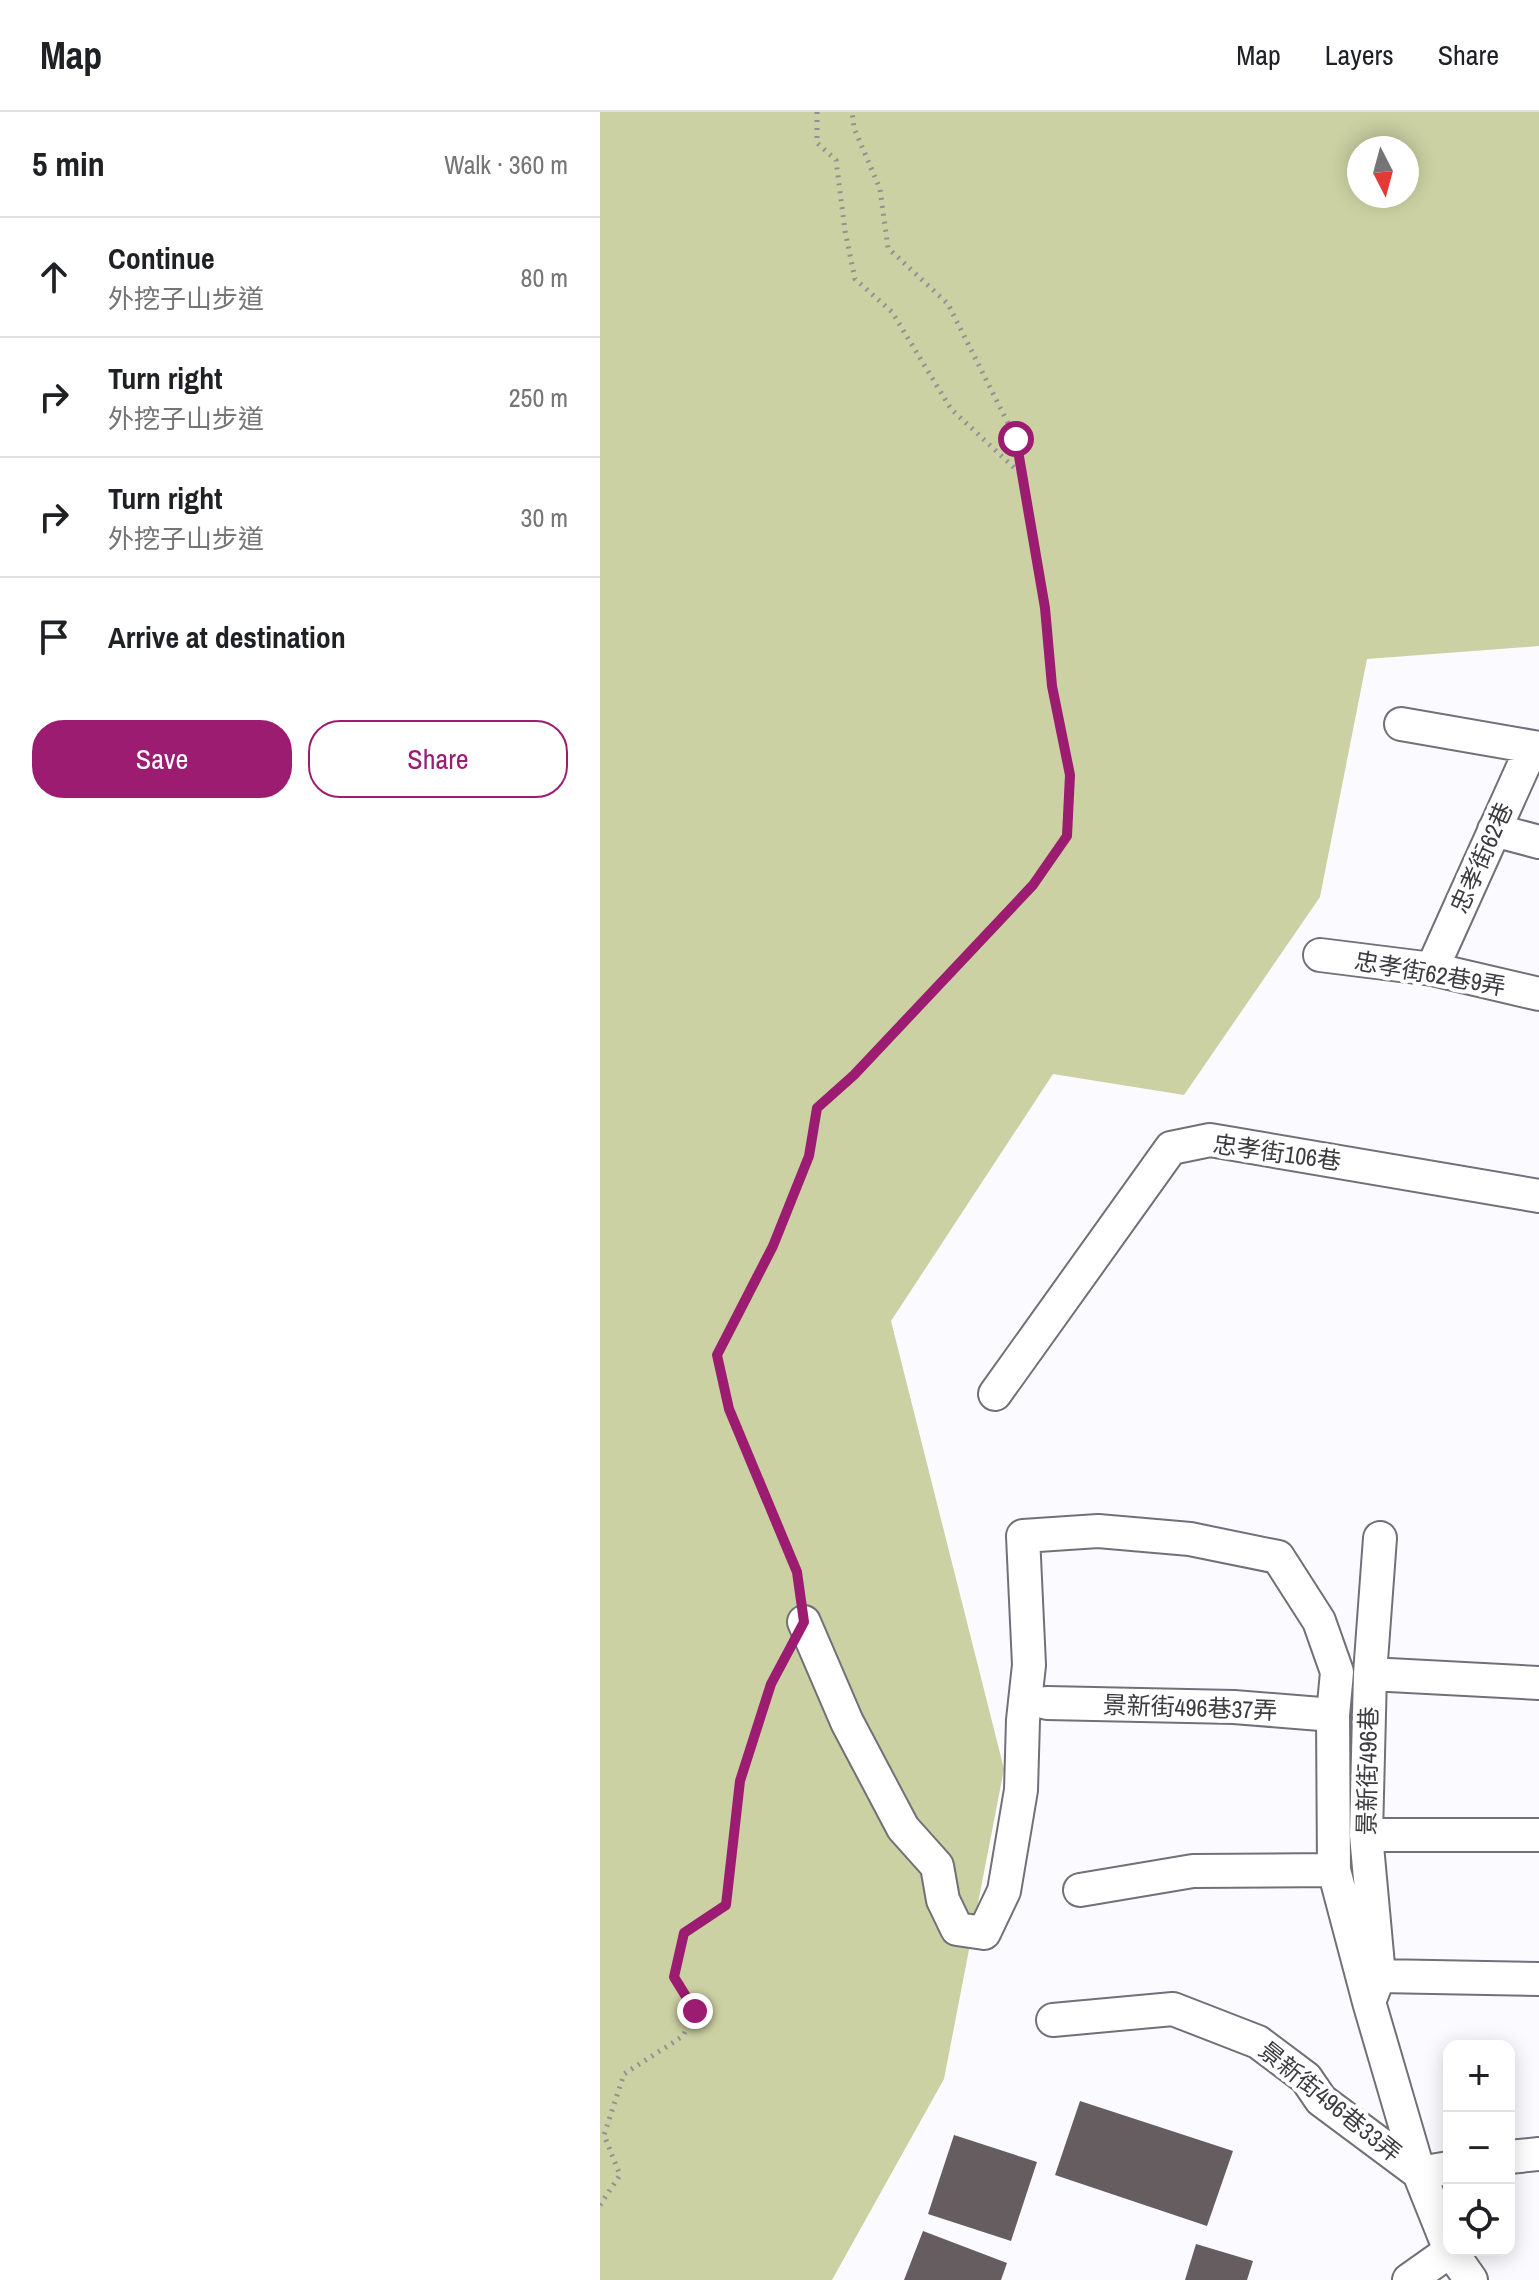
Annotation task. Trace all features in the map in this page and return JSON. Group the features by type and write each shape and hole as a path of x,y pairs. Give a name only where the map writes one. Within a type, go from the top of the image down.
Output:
{"street":[{"name":"忠孝街62巷","path":"1401,724 1535,747 1432,969"},
{"path":"1494,830 1539,842"},
{"name":"忠孝街62巷9弄","path":"1320,955 1432,969 1539,994"},
{"name":"忠孝街106巷","path":"995,1394 1171,1148 1210,1140 1539,1196"},
{"name":"景新街496巷","path":"804,1622 847,1722 903,1828 937,1866 943,1900 957,1929 984,1933 1004,1891 1021,1790 1023,1720 1029,1665 1023,1536 1098,1531 1190,1539 1278,1557 1319,1621 1337,1672 1333,1715 1334,1870 1434,2170 1443,2215"},
{"name":"景新街496巷","path":"1374,1989 1366,1835 1370,1674 1380,1538"},
{"path":"1370,1674 1539,1683"},
{"name":"景新街496巷37弄","path":"1047,1703 1234,1707 1333,1715"},
{"path":"1366,1835 1539,1835"},
{"path":"1080,1890 1193,1871 1334,1870"},
{"path":"1374,1989 1539,1979"},
{"name":"景新街496巷33弄","path":"1053,2020 1173,2009 1258,2042 1306,2078 1321,2100 1434,2170"},
{"path":"1515,2156 1539,2154"},
{"path":"1409,2280 1443,2255"},
{"name":"景新街496巷","path":"1454,2256 1471,2280"}],"path":[{"path":"817,112 817,143 836,160 855,279 892,312 951,409 1023,476"},
{"path":"600,2205 620,2175 604,2135 624,2074 683,2036 695,2011 674,1977 684,1933 726,1905 740,1781 771,1684 804,1622 797,1572 729,1409 717,1355 773,1246 809,1156 817,1108 854,1075 1033,885 1067,836 1070,775 1052,686 1045,608 1016,439 948,304 888,248 880,189 854,128 852,112"}],"green space":[{"path":"600,112 1539,112 1539,646 1367,659 1320,897 1184,1095 1053,1074 891,1321 1004,1769 944,2079 832,2280 600,2280"}],"building":[{"path":"1080,2101 1233,2151 1207,2226 1055,2175"},
{"path":"954,2135 1037,2162 1011,2241 928,2214"},
{"path":"923,2231 1007,2263 1001,2280 904,2280"},
{"path":"1196,2244 1253,2261 1247,2280 1185,2280"}],"route":[{"path":"695,2011 674,1977 684,1933 726,1905 740,1781 771,1684 804,1622 797,1572 729,1409 717,1355 773,1246 809,1156 817,1108 854,1075 1033,885 1067,836 1070,775 1052,686 1045,608 1016,439"}]}
